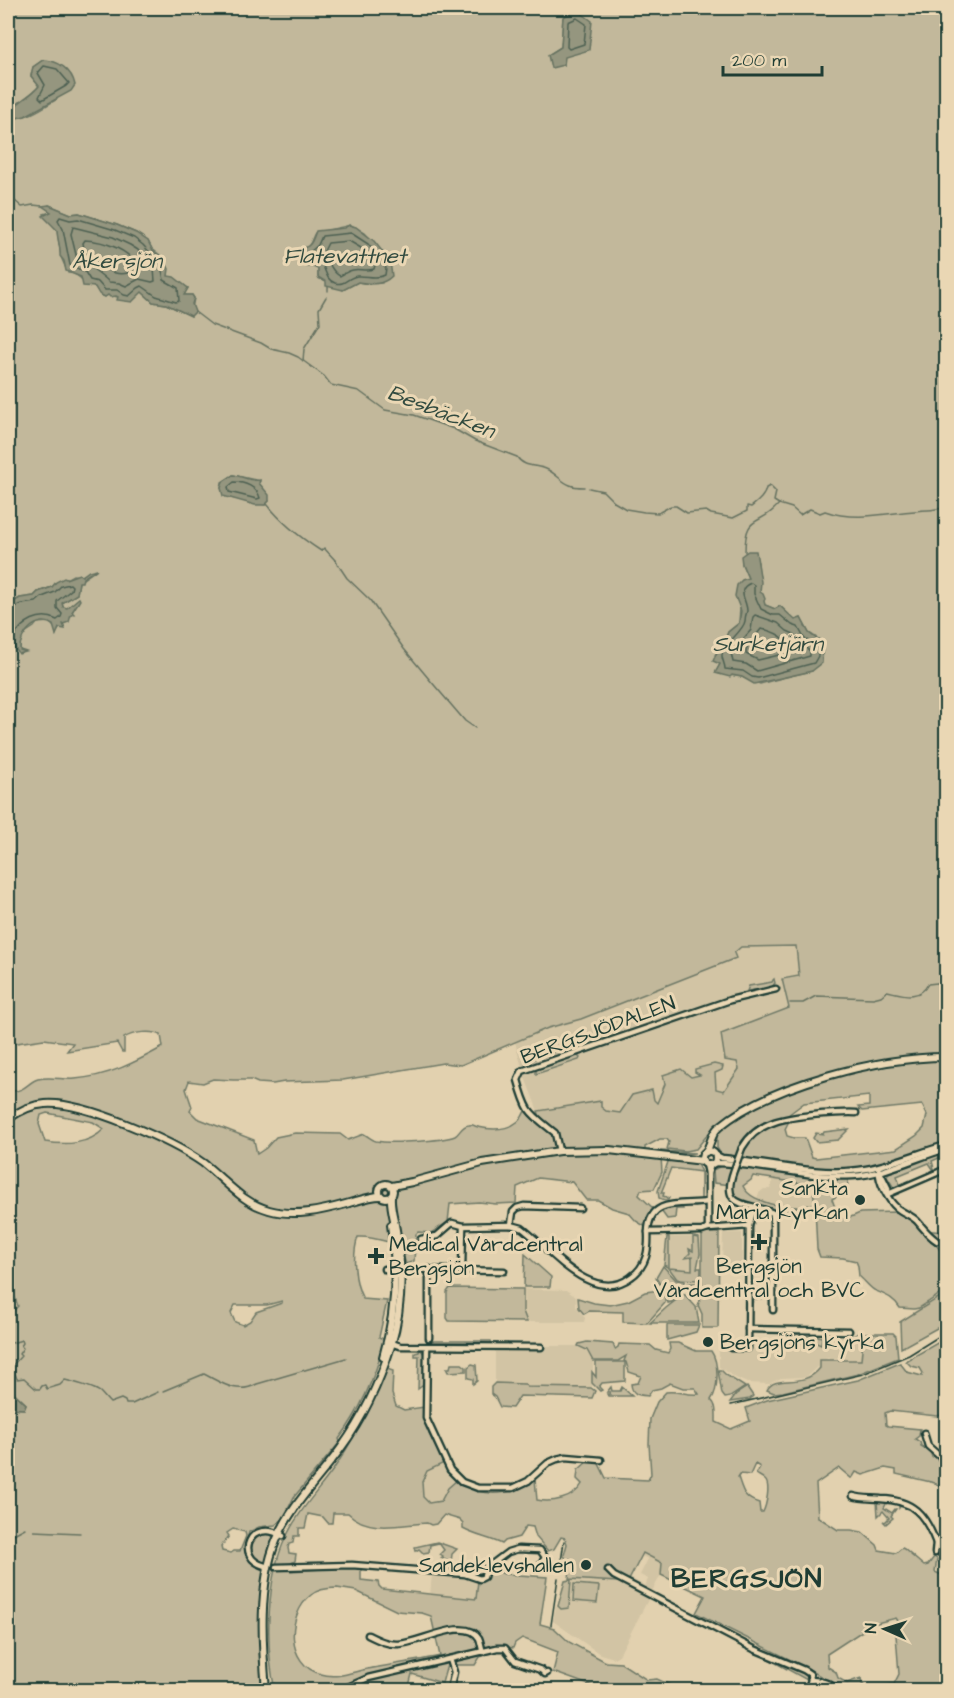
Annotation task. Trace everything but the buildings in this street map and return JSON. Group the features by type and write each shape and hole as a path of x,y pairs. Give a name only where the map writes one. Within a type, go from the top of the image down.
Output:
{"main road":[{"path":"708,1163 715,1139 723,1125 737,1114 766,1100 801,1085 833,1075 898,1060 946,1057"},
{"path":"8,1119 30,1107 50,1104 105,1117 160,1139 186,1153 210,1168 245,1199 270,1211 304,1213 392,1195 412,1182"},
{"path":"357,1201 386,1184 392,1186 482,1163 559,1151 609,1150 680,1157 708,1163 716,1159 710,1153"},
{"path":"680,1157 710,1153"},
{"path":"268,1690 266,1588 282,1535 315,1483 351,1433 374,1387 399,1307 392,1186"},
{"path":"379,1188 389,1213 398,1269"}],"street":[{"name":"BERGSJÖDALEN","path":"559,1151 555,1133 535,1118 526,1106 518,1080 522,1071 730,1000 776,989"},
{"path":"773,1310 773,1215 771,1211 737,1202 731,1194 729,1184 742,1148 761,1129 783,1118 856,1113"},
{"path":"710,1153 722,1158 830,1171 853,1171 888,1168 946,1147"},
{"path":"708,1229 708,1163 822,1176 853,1176 867,1174 878,1168 946,1147"},
{"path":"878,1168 883,1190 888,1194 894,1206 916,1219 928,1236 937,1241"},
{"path":"881,1178 888,1168"},
{"path":"888,1194 946,1169"},
{"path":"867,1174 881,1178"},
{"path":"421,1239 437,1236 450,1224 456,1223 463,1226 511,1225 524,1229 580,1277 591,1283 606,1286 630,1279 639,1270 646,1257 649,1222 653,1214 671,1204 707,1202"},
{"path":"511,1225 513,1212 521,1206 580,1208"},
{"path":"731,1348 748,1348 749,1226 754,1208"},
{"path":"462,1269 463,1226"},
{"path":"648,1232 702,1232 708,1229 749,1226"},
{"path":"384,1269 504,1270"},
{"path":"429,1269 429,1338"},
{"path":"748,1329 849,1331"},
{"path":"389,1343 400,1346 427,1347 541,1347"},
{"path":"427,1347 426,1418 450,1470 462,1482 478,1488 513,1488 528,1481 548,1463 557,1459 566,1457 601,1460"},
{"path":"924,1433 928,1446 946,1462"},
{"path":"853,1496 891,1499 911,1506 925,1520 936,1543 935,1554"},
{"path":"266,1566 252,1558 248,1547 250,1540 263,1530 282,1535"},
{"path":"936,1543 946,1538"},
{"path":"276,1567 352,1565 465,1574 480,1579 484,1577 484,1570 502,1554 518,1549 540,1550 545,1557 541,1565"},
{"path":"465,1574 476,1569 484,1570"},
{"path":"608,1570 614,1576 754,1649 804,1670 810,1674 811,1680 807,1690"},
{"path":"368,1635 382,1642 397,1645 466,1629 477,1636 483,1652"},
{"path":"341,1690 368,1678 505,1648 515,1661 547,1673"},
{"path":"450,1659 454,1672 450,1690"},
{"path":"811,1680 823,1681 839,1690"}],"shaded area":[{"path":"8,8 946,8 946,1142 876,1164 847,1169 847,1172 874,1170 848,1175 846,1190 832,1199 838,1216 842,1219 860,1213 897,1212 915,1223 920,1230 946,1232 946,1235 941,1235 939,1239 934,1236 931,1241 946,1256 946,1290 919,1308 900,1308 892,1299 872,1289 859,1276 856,1261 820,1257 817,1249 815,1206 794,1210 754,1207 743,1202 736,1195 732,1185 714,1183 713,1170 719,1167 721,1154 717,1148 717,1133 712,1149 710,1148 716,1132 712,1129 696,1149 685,1151 667,1149 669,1142 667,1139 660,1139 645,1147 645,1150 695,1153 645,1151 661,1157 662,1172 654,1189 641,1190 639,1195 654,1209 649,1215 646,1227 629,1213 612,1208 598,1200 586,1200 572,1182 538,1178 517,1187 516,1203 450,1204 448,1222 431,1233 418,1232 416,1234 414,1261 406,1264 399,1244 393,1262 390,1263 392,1243 358,1237 355,1260 358,1285 363,1299 387,1301 379,1337 385,1340 367,1391 339,1439 340,1442 294,1497 283,1519 275,1525 259,1527 249,1532 247,1555 264,1571 261,1594 264,1690 8,1690 8,1408 24,1409 26,1404 8,1387 8,1316 18,1306 14,1295 8,1296 8,1061 13,1063 13,1091 21,1090 38,1079 75,1079 110,1072 163,1047 161,1035 142,1032 124,1038 124,1052 117,1043 67,1051 73,1043 44,1039 10,1044 8,1047 8,661 10,658 8,644 12,644 17,651 23,652 20,650 20,640 23,634 37,623 49,622 55,628 56,634 70,618 78,603 67,608 63,607 62,603 77,594 79,582 96,570 82,576 73,575 34,596 20,598 8,605","holes":["563,17 564,65 548,55 561,47","43,60 57,99 30,114 13,116 19,103 39,86 31,76 33,67","49,205 71,214 79,213 117,225 148,241 152,249 160,255 168,276 188,288 184,295 192,295 194,298 191,316 166,304 153,302 142,292 118,297 101,296 95,287 76,275 68,273 61,257 57,230 44,214 51,212 45,207","351,225 365,233 390,261 382,283 358,282 343,290 318,278 318,269 305,264 301,248 309,245 315,233","233,475 260,481 269,501 265,505 226,497 221,488 222,482","758,562 760,593 765,605 775,609 780,606 795,621 801,618 809,633 820,640 812,671 760,684 742,677 716,673 720,664 715,655 717,646 739,623 740,608 736,591 739,585 748,578 742,564","796,946 799,976 782,979 789,1008 721,1034 725,1060 737,1062 739,1069 724,1091 716,1089 715,1073 722,1070 723,1066 714,1064 695,1069 695,1072 700,1075 691,1077 681,1069 663,1075 665,1084 657,1103 652,1090 632,1095 620,1113 606,1111 601,1107 601,1101 538,1111 539,1114 535,1121 525,1111 517,1122 506,1128 492,1129 467,1125 455,1136 416,1142 376,1141 364,1134 348,1140 340,1134 295,1133 276,1137 257,1154 254,1140 197,1118 190,1111 192,1107 186,1089 189,1081 203,1083 213,1079 251,1080 273,1084 343,1080 443,1063 461,1065 548,1028 581,1019 736,958 734,953 741,947","869,1096 869,1106 858,1107 862,1111 922,1105 927,1115 924,1128 896,1149 816,1158 812,1157 805,1138 787,1136 785,1129 789,1121 788,1115 804,1103","47,1113 93,1122 104,1129 84,1141 53,1143 45,1142 39,1124 41,1115","753,1176 812,1185 815,1203 807,1206 787,1207 765,1202 748,1193 743,1186","282,1301 282,1303 256,1312 250,1321 243,1325 235,1322 231,1313 235,1305 267,1305","233,1529 245,1532 246,1536 240,1551 231,1553 222,1551 221,1547 229,1536 227,1533"]},
{"path":"796,946 799,976 782,979 790,1008 737,1062 739,1069 724,1091 716,1089 715,1073 699,1073 701,1075 691,1077 681,1069 664,1075 665,1084 657,1104 654,1100 628,1102 620,1114 606,1111 601,1107 601,1101 538,1111 524,1075 515,1042 548,1028 581,1019 736,958 734,953 741,947"},
{"path":"774,979 775,983 771,988 747,991 749,986 772,982"},
{"path":"579,1043 580,1046 575,1050 533,1065 531,1063 532,1059"},
{"path":"577,1055 579,1060 536,1074 536,1069"},
{"path":"849,1129 838,1140 816,1142 813,1138 816,1133 823,1134"},
{"path":"946,1151 946,1155 932,1161 935,1172 929,1163 897,1176 900,1185 894,1188 887,1177 890,1170"},
{"path":"669,1159 695,1160 701,1172 671,1168 661,1193 669,1198 664,1200 659,1198 658,1191"},
{"path":"773,1179 812,1185 815,1203 794,1208 761,1202 757,1198 759,1193 764,1189 770,1189"},
{"path":"682,1205 683,1209 676,1209 675,1218 667,1219 662,1212 663,1209"},
{"path":"702,1233 719,1233 718,1328 702,1328 702,1314 698,1305 702,1296"},
{"path":"723,1233 742,1233 742,1265 722,1265"},
{"path":"667,1237 669,1237 669,1268 664,1265"},
{"path":"669,1237 693,1237 692,1270 669,1268"},
{"path":"693,1237 699,1238 700,1254 697,1268 701,1268 700,1294 688,1293 688,1283 697,1283 697,1280 677,1279 669,1268 692,1270 692,1257 685,1258 690,1253 689,1249 693,1251"},
{"path":"525,1254 551,1277 550,1287 524,1287"},
{"path":"663,1266 676,1280 685,1281 685,1288 682,1290 662,1287 656,1278"},
{"path":"769,1277 772,1286 771,1298 753,1299 751,1312 752,1292 763,1292 763,1288 768,1288"},
{"path":"450,1288 523,1289 523,1311 527,1322 449,1321 447,1292"},
{"path":"524,1289 566,1290 576,1297 576,1306 585,1318 584,1322 526,1322"},
{"path":"664,1289 672,1289 682,1293 668,1303"},
{"path":"660,1290 665,1303 647,1323 623,1322 623,1312 589,1311 584,1314 579,1308 578,1298 610,1305 628,1301 645,1292"},
{"path":"946,1293 946,1323 901,1348 900,1322"},
{"path":"684,1294 696,1307 699,1323 650,1323 666,1308"},
{"path":"667,1325 699,1325 696,1332 667,1340"},
{"path":"858,1333 893,1333 896,1336 898,1358 858,1374 783,1392 774,1393 767,1390 776,1382 798,1380 813,1375 820,1368 820,1360 861,1360 863,1339 852,1337"},
{"path":"781,1335 822,1337 821,1345 806,1341 792,1348 787,1341 781,1340"},
{"path":"822,1337 861,1337 863,1339 862,1360 827,1358 820,1368 817,1367 806,1377 781,1378 769,1384 747,1383 719,1367 719,1348 791,1349 803,1341 811,1340 821,1345"},
{"path":"946,1338 946,1357 942,1366 946,1373 946,1414 937,1416 890,1411 885,1413 888,1426 920,1429 919,1436 915,1439 930,1451 932,1457 936,1454 946,1469 946,1491 935,1483 896,1474 896,1470 885,1468 863,1475 856,1472 851,1478 839,1468 816,1484 818,1517 838,1530 862,1532 877,1545 879,1550 896,1553 902,1548 924,1566 928,1565 934,1557 937,1559 935,1572 946,1577 946,1690 915,1688 843,1690 807,1668 696,1613 705,1596 661,1575 662,1563 643,1553 627,1584 642,1594 618,1582 569,1579 571,1559 566,1559 564,1555 567,1544 565,1538 561,1537 554,1549 548,1551 536,1537 533,1527 526,1526 519,1537 502,1544 463,1529 463,1523 460,1520 444,1515 436,1524 431,1525 427,1523 375,1526 356,1520 348,1513 333,1513 332,1523 328,1523 323,1517 308,1514 305,1528 299,1528 299,1536 294,1536 293,1543 289,1544 289,1553 296,1554 295,1561 291,1563 291,1571 355,1567 361,1569 361,1580 378,1582 382,1589 476,1599 478,1581 483,1580 487,1569 501,1557 500,1564 503,1570 495,1570 504,1574 547,1577 540,1624 554,1628 569,1642 606,1662 621,1663 647,1680 657,1679 681,1690 603,1690 553,1672 558,1652 522,1638 515,1643 513,1648 501,1646 487,1649 485,1655 480,1657 475,1665 447,1665 442,1683 412,1674 408,1690 275,1690 270,1653 269,1612 274,1572 279,1554 296,1519 349,1446 387,1369 393,1371 392,1394 396,1406 404,1410 424,1407 429,1434 444,1463 427,1471 422,1482 423,1497 429,1503 441,1501 448,1488 456,1481 476,1491 496,1493 516,1489 535,1479 537,1500 562,1499 574,1493 582,1484 577,1479 578,1470 588,1461 598,1462 606,1478 648,1480 651,1474 650,1419 657,1402 666,1392 699,1394 695,1388 683,1388 670,1383 652,1390 648,1396 636,1394 631,1384 638,1383 641,1376 629,1372 624,1361 626,1356 618,1361 593,1361 587,1350 578,1346 579,1344 587,1342 613,1344 615,1349 619,1344 650,1345 656,1350 668,1353 669,1343 678,1343 696,1351 711,1351 717,1368 716,1389 711,1400 715,1407 716,1422 731,1429 750,1421 746,1408 767,1400 858,1380 900,1363 907,1372 922,1376 920,1368 911,1366 906,1361","holes":["755,1464 760,1467 756,1474 765,1480 768,1486 767,1501 763,1512 760,1512 759,1503 744,1493 738,1477 740,1474 750,1475","337,1588 356,1591 397,1611 431,1616 440,1656 339,1675 321,1674 309,1669 301,1661 296,1650 294,1626 303,1604 311,1595 323,1589","896,1618 902,1627 896,1635 899,1674 894,1684 866,1687 862,1684 861,1678 847,1683 838,1678 836,1672 828,1667 827,1654 873,1624"]},
{"path":"432,1341 491,1341 492,1345 431,1345"},
{"path":"542,1346 578,1346 587,1349 593,1361 591,1388 527,1387 525,1384 495,1383 495,1349 541,1350"},
{"path":"420,1349 425,1355 424,1389 422,1386 418,1389 419,1356 415,1356 415,1353"},
{"path":"596,1362 625,1362 625,1381 602,1383 599,1387 602,1390 600,1391 592,1383 592,1372 596,1377"},
{"path":"451,1364 462,1364 466,1367 466,1371 448,1372 446,1368 450,1368"},
{"path":"472,1364 476,1365 477,1381 473,1384 473,1379 468,1378 468,1367"},
{"path":"718,1370 745,1387 725,1398 722,1394"},
{"path":"495,1383 525,1384 527,1387 591,1388 595,1391 592,1398 520,1396 512,1408 500,1407 491,1394 491,1387"},
{"path":"611,1387 612,1391 620,1391 622,1387 632,1396 608,1396 610,1392 607,1392"},
{"path":"747,1387 753,1396 750,1399 730,1402 736,1394"},
{"path":"444,1463 456,1481 448,1488 441,1501 429,1503 423,1497 422,1482 426,1471"},
{"path":"877,1501 887,1502 884,1508 892,1513 896,1509 891,1516 893,1518 886,1524 883,1521 889,1518 883,1511 878,1516"},
{"path":"264,1532 271,1534 274,1540 267,1564 257,1560 251,1550 253,1540"},
{"path":"437,1542 457,1549 452,1554 451,1562 441,1558 443,1556 440,1554 444,1550 439,1543 430,1545 429,1552 423,1553 419,1549 416,1551 415,1547"},
{"path":"643,1553 662,1563 661,1575 651,1593 628,1581 630,1578 645,1586 648,1579 640,1575 648,1559 641,1556"},
{"path":"432,1574 469,1577 478,1581 477,1599 430,1596"},
{"path":"566,1579 618,1582 649,1598 619,1655 614,1658 600,1654 553,1621"},
{"path":"571,1580 569,1608 561,1609 558,1606 565,1581"},
{"path":"574,1584 599,1586 597,1603 573,1601"},
{"path":"752,1650 805,1673 809,1681"},
{"path":"740,1683 757,1690 724,1690"}],"water":[{"path":"577,10 592,21 589,50 565,57 564,65 551,68 548,55 561,47 563,17"},
{"path":"43,60 54,62 68,70 75,85 71,91 17,118 13,116 12,110 39,86 31,76 33,67"},
{"name":"Åkersjön","path":"49,205 71,214 79,213 117,225 148,241 152,249 166,263 169,269 168,276 174,277 188,288 184,295 192,295 194,298 192,304 195,312 191,316 166,304 153,302 142,292 132,302 117,300 116,296 105,297 99,294 95,287 83,286 81,277 66,271 64,261 60,256 57,230 43,216 51,212 42,206"},
{"name":"Flatevattnet","path":"349,225 356,227 374,241 390,261 392,276 376,284 358,282 343,290 326,286 326,282 318,277 318,269 313,266 307,267 301,248 310,244 316,231 344,228"},
{"path":"233,475 260,480 259,483 269,495 269,501 265,505 255,505 223,496 221,488 223,482"},
{"name":"Surketjärn","path":"748,551 756,551 761,582 760,592 765,599 765,605 775,609 780,606 795,620 801,618 809,633 823,644 822,663 812,671 754,684 742,677 715,673 720,664 713,661 717,646 739,623 741,611 735,596 737,585 748,578 741,556"},
{"path":"97,569 79,582 77,594 62,603 63,607 67,608 79,598 80,600 69,622 63,624 65,629 59,628 56,635 53,625 41,622 31,627 23,638 20,650 26,652 19,654 12,644 8,644 8,605 20,598 34,596 64,578 79,574 82,576"},
{"path":"8,1387 26,1404 24,1409 8,1408"}],"waterway":[{"path":"8,119 13,116"},
{"path":"8,195 22,207 42,206"},
{"path":"303,361 304,349 320,323 319,309 326,297"},
{"name":"Besbäcken","path":"195,312 212,325 271,349 298,357 324,376 331,385 359,391 385,410 414,415 454,429 475,441 517,457 526,464 546,469 567,484 584,487"},
{"path":"589,488 603,491 614,502 626,509 644,512 658,513 671,506 676,506 687,513 706,511 733,518 747,511 747,506 751,507 756,503 766,488 770,486 776,492 774,501 779,504"},
{"path":"267,504 299,535 321,551 324,548 347,578 370,600 404,649 429,679 465,721 475,728"},
{"path":"745,552 750,526 779,504 792,508 800,515 810,509 820,513 825,511 850,516 946,509"},
{"path":"790,1003 803,1003 816,996 873,998 887,991 910,995 920,993 928,984 946,982"},
{"path":"8,1344 22,1340 23,1348 19,1354 21,1356 12,1366 17,1379 24,1378 36,1389 45,1385 47,1389 60,1385 65,1380 97,1390 110,1403 121,1399 126,1404 132,1404 158,1392"},
{"path":"163,1391 204,1374 236,1388 250,1387 346,1358"},
{"path":"8,1537 25,1528"},
{"path":"34,1531 80,1533"}],"tram line":[{"path":"731,1405 863,1374 909,1355 946,1332"},
{"path":"561,1562 564,1541"},
{"path":"551,1625 558,1578"}],"place":[{"name":"Sankta Maria kyrkan","path":"860,1200"},
{"name":"Bergsjön Vårdcentral och BVC","path":"759,1242"},
{"name":"Medical Vårdcentral Bergsjön","path":"376,1256"},
{"name":"Bergsjöns kyrka","path":"708,1342"},
{"name":"Sandeklevshallen","path":"586,1565"}],"district":[{"name":"BERGSJÖN","path":"747,1579"}]}
